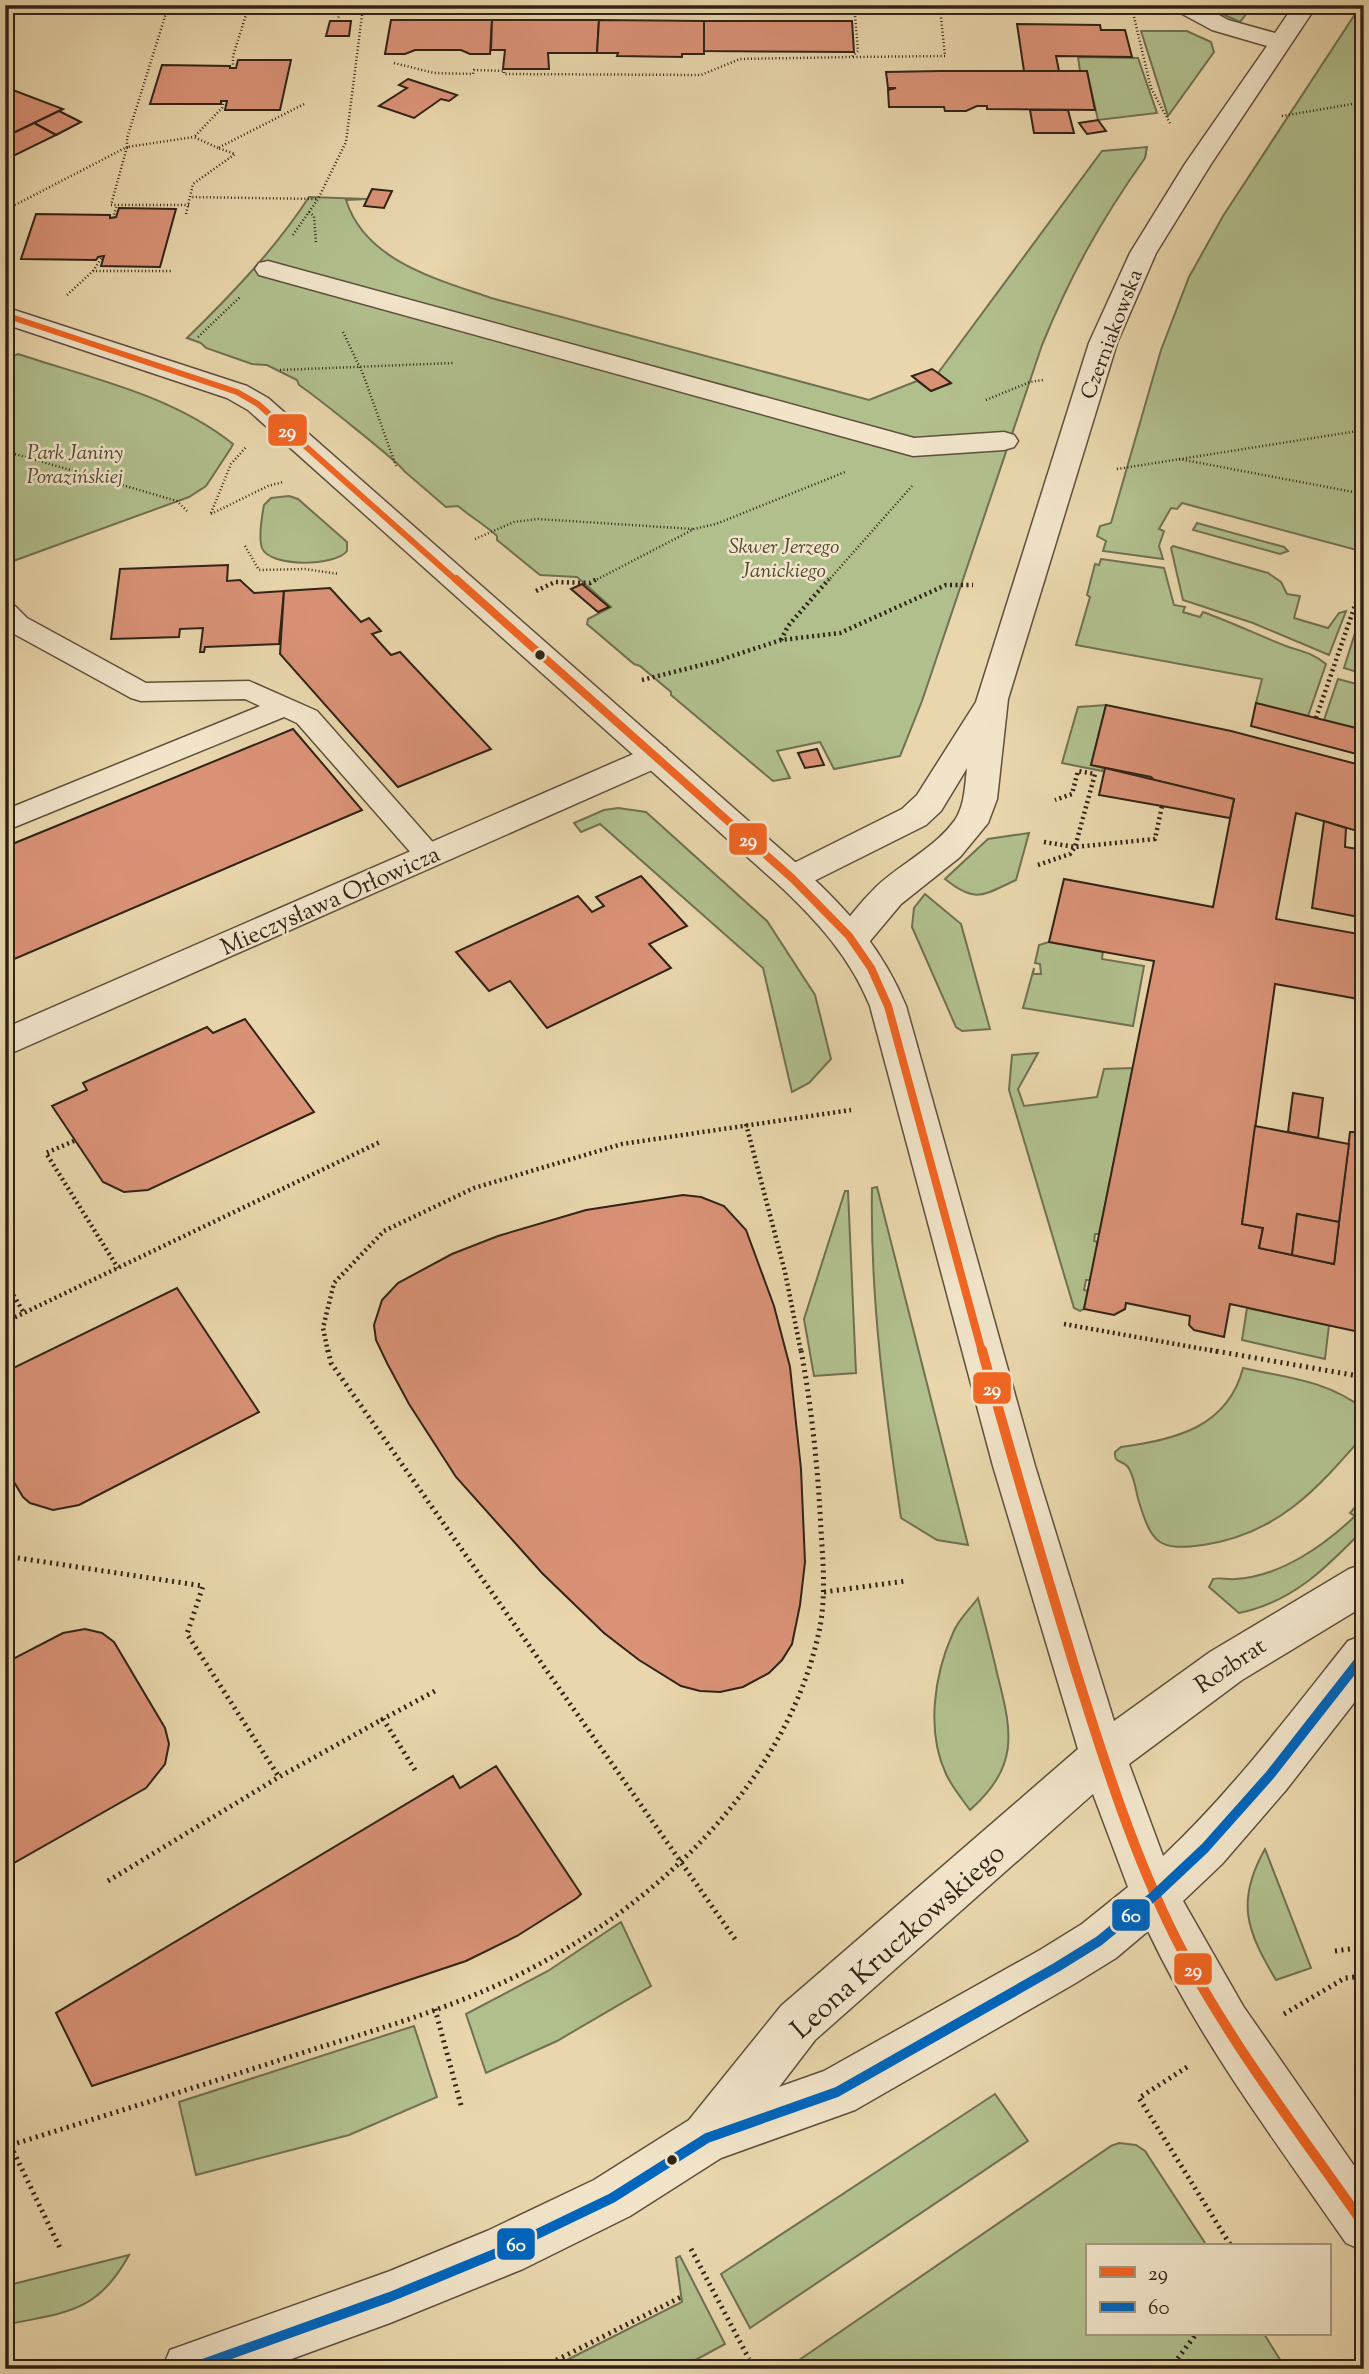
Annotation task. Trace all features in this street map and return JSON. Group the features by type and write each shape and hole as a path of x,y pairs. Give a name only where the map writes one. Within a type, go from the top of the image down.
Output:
{"street":[{"path":"1183,5 1220,25 1280,42"},
{"name":"Czerniakowska","path":"853,938 889,895 948,849 971,823 980,799 992,699 1108,332 1143,253 1198,164 1306,5"},
{"path":"268,270 913,447 1004,441"},
{"path":"5,315 237,392 258,404 792,878 853,938 871,968 888,1006 1027,1511 1103,1756 1155,1895 1199,1980 1236,2040 1364,2225"},
{"name":"Czerniakowska","path":"792,878 902,825 929,803 992,699"},
{"name":"Mieczysława Orłowicza","path":"5,1043 654,756"},
{"name":"Rozbrat","path":"1103,1756 1226,1665 1364,1583"},
{"path":"1155,1895 1205,1848 1270,1775 1364,1655"},
{"name":"Leona Kruczkowskiego","path":"707,2138 798,2023 1103,1756"},
{"name":"Leona Kruczkowskiego","path":"189,2369 378,2301 504,2250 612,2198 707,2138 837,2092 1057,1968 1099,1941 1155,1895"}],"lane":[{"path":"5,611 17,624 141,692 249,690 307,717 430,856"},
{"path":"5,821 286,706"}],"path":[{"path":"174,5 167,10 127,138 127,148 111,205 189,205"},
{"path":"233,68 233,56 249,5"},
{"path":"338,21 340,5"},
{"path":"196,339 268,270 318,199 346,142 362,15"},
{"path":"852,57 858,51 855,16"},
{"path":"394,62 447,73 473,74 474,70 504,71 504,74 701,75 740,59 945,56 940,17"},
{"path":"1134,17 1143,64 1162,114 1171,125"},
{"path":"194,137 222,108 224,101"},
{"path":"1279,116 1364,102"},
{"path":"218,148 304,104"},
{"path":"5,215 15,205 127,148 194,137 235,154 193,184 186,214"},
{"path":"190,197 318,199"},
{"path":"113,218 117,205"},
{"path":"309,212 314,216 318,266 323,285 359,366 398,474"},
{"path":"66,295 93,271 102,257"},
{"path":"93,271 172,271"},
{"path":"278,372 286,368 517,362 538,344"},
{"path":"5,363 11,372 12,382 5,402"},
{"path":"1117,469 1364,430"},
{"path":"248,445 231,464 211,514 268,486 288,481"},
{"path":"536,591 555,582 590,583 694,529 716,524 913,447 928,469 788,626 781,640"},
{"path":"5,451 177,501 187,511"},
{"path":"1175,458 1364,494"},
{"path":"475,539 514,522 538,519 694,529"},
{"path":"245,546 259,569 305,569 339,574"},
{"path":"5,565 13,573"},
{"path":"642,680 717,661 781,640 840,633 946,585 973,585"},
{"path":"1316,718 1361,588"},
{"path":"1038,865 1070,854 1075,848 1095,774 1078,771 1072,794 1055,800"},
{"path":"1044,842 1075,848 1155,839 1162,806"},
{"path":"737,1942 331,1363 323,1328 334,1283 384,1231 474,1188 622,1144 851,1110"},
{"path":"11,2145 435,2008 506,1981 567,1948 632,1901 680,1860 744,1791 770,1752 797,1699 815,1643 824,1592 814,1422 802,1345 784,1259 746,1124"},
{"path":"74,1140 46,1153 118,1268"},
{"path":"5,1322 380,1142"},
{"path":"5,1281 24,1312"},
{"path":"1064,1324 1364,1377"},
{"path":"5,1556 203,1586 187,1634 279,1777"},
{"path":"824,1592 906,1581"},
{"path":"108,1881 279,1777 435,1691"},
{"path":"383,1719 415,1770"},
{"path":"1335,1951 1364,1947"},
{"path":"1345,1978 1364,1976"},
{"path":"435,2008 462,2109"},
{"path":"1171,2075 1139,2098 1230,2244"},
{"path":"5,2134 60,2248"},
{"path":"691,2249 749,2359"},
{"path":"539,2369 681,2297"},
{"path":"1170,2369 1195,2336"}],"green space":[{"path":"1202,5 1253,5 1240,22"},
{"path":"1361,5 1364,5 1364,552 1182,503 1177,509 1171,508 1159,529 1164,531 1159,546 1163,559 1103,551 1106,541 1097,536 1100,526 1111,523 1161,350 1189,277 1223,216"},
{"path":"1141,31 1187,31 1211,42 1214,52 1168,116"},
{"path":"1078,57 1138,58 1157,113 1098,120 1087,72 1080,71"},
{"name":"Skwer Jerzego Janickiego","path":"1147,147 1145,158 1114,203 1076,271 1042,345 922,701 900,756 834,769 820,742 777,751 790,778 773,781 671,695 671,692 587,624 588,619 611,607 577,577 540,575 497,540 497,536 458,506 446,507 373,443 299,385 297,380 267,365 252,364 206,348 187,338 252,270 282,235 309,197 367,199 346,200 355,221 386,253 426,275 491,298 869,400 917,381 931,391 950,384 938,373 1102,151"},
{"name":"Park Janiny Porazińskiej","path":"18,354 157,400 209,427 233,444 206,486 189,497 5,564 5,360"},
{"path":"289,496 298,499 347,542 347,551 330,560 303,563 277,559 267,554 262,548 260,538 264,505 271,498"},
{"path":"1197,523 1284,547 1288,551 1280,554 1193,530"},
{"path":"1173,546 1268,573 1281,582 1287,594 1300,596 1294,618 1328,628 1339,613 1346,611 1329,655 1253,623 1183,600 1171,548"},
{"path":"1101,559 1164,568 1174,605 1185,607 1183,612 1200,617 1203,612 1311,655 1326,664 1308,716 1256,703 1262,679 1076,645 1090,597 1087,595 1095,564 1099,565"},
{"path":"1355,633 1364,636 1364,674 1344,668"},
{"path":"1338,679 1364,686 1364,730 1324,720"},
{"path":"1106,705 1091,765 1103,768 1102,771 1062,763 1078,707"},
{"path":"618,808 646,812 767,921 815,995 831,1059 809,1083 792,1092 763,968 600,824 581,832 574,823 604,810"},
{"path":"1029,833 1016,880 987,893 972,894 945,879 988,839"},
{"path":"925,894 961,924 990,1029 962,1031 956,1027 912,927 914,908"},
{"path":"1049,942 1103,952 1102,959 1144,966 1133,1026 1023,1008 1034,968 1033,974 1041,974 1040,964 1035,963 1039,945"},
{"path":"1038,1053 1018,1089 1024,1106 1097,1097 1104,1069 1133,1068 1099,1234 1095,1234 1094,1241 1098,1242 1091,1280 1086,1280 1084,1290 1088,1291 1084,1309 1080,1311 1074,1308 1009,1090 1012,1055"},
{"path":"877,1187 968,1545 937,1540 901,1518 884,1395 873,1271 872,1188"},
{"path":"845,1191 848,1191 856,1373 814,1376 804,1319"},
{"path":"1247,1308 1329,1325 1325,1359 1242,1340"},
{"path":"1243,1368 1306,1381 1350,1399 1364,1409 1364,1435 1312,1491 1275,1520 1230,1539 1203,1545 1176,1547 1159,1542 1148,1527 1131,1473 1127,1466 1117,1460 1115,1452 1121,1447 1161,1440 1197,1427 1225,1404 1236,1388"},
{"path":"1364,1497 1364,1529 1336,1557 1293,1592 1258,1608 1239,1613 1209,1587 1213,1579 1252,1577 1268,1573 1300,1558 1355,1516 1350,1513"},
{"path":"978,1598 1007,1716 1008,1749 997,1779 970,1810 948,1779 940,1757 934,1722 937,1685 946,1649 961,1619"},
{"path":"1265,1849 1311,1968 1276,1980 1258,1946 1248,1916 1250,1885"},
{"path":"621,1922 651,1986 557,2041 486,2073 466,2014 548,1971"},
{"path":"414,2026 437,2097 349,2135 196,2175 179,2102"},
{"path":"995,2094 1028,2141 750,2328 721,2274"},
{"path":"1119,2143 1136,2145 1145,2151 1206,2244 1086,2244 1086,2336 1265,2336 1286,2369 786,2369"},
{"path":"129,2255 105,2289 92,2300 62,2313 5,2325 5,2286"},
{"path":"680,2256 725,2344 679,2369 549,2369 682,2302 676,2258"}],"building":[{"path":"391,20 492,20 490,54 470,54 461,50 415,50 405,54 385,54"},
{"path":"492,20 599,20 597,53 548,53 549,69 503,69 505,50 491,50"},
{"path":"599,20 704,21 704,54 682,54 682,57 597,53"},
{"path":"330,21 351,21 349,36 326,36"},
{"path":"704,21 852,21 854,52 704,51"},
{"path":"1017,24 1100,25 1101,30 1125,30 1132,57 1056,56 1059,71 1024,71"},
{"path":"238,60 291,60 280,110 225,110 227,101 221,101 221,104 150,104 162,65 236,68"},
{"path":"1087,71 1095,110 987,109 987,106 977,106 966,111 945,111 944,107 889,107 888,90 896,88 888,88 886,72"},
{"path":"408,79 457,95 449,101 441,99 414,118 379,106 407,88 399,85"},
{"path":"5,87 63,109 5,137"},
{"path":"1030,110 1068,110 1074,133 1034,133"},
{"path":"59,111 81,122 56,135 34,123"},
{"path":"1098,120 1106,131 1087,134 1079,123"},
{"path":"34,123 56,135 5,160 5,137"},
{"path":"372,189 392,191 384,208 364,206"},
{"path":"119,208 176,209 160,267 101,266 104,256 96,260 21,259 36,214 110,215 110,218 116,217"},
{"path":"932,369 951,383 931,391 912,376"},
{"path":"228,565 227,581 240,580 254,593 284,591 279,644 205,647 204,652 200,652 203,628 180,629 179,637 111,639 120,569"},
{"path":"582,584 609,607 598,612 571,589"},
{"path":"330,588 361,622 369,618 381,631 372,634 391,655 400,652 491,749 398,787 280,654 284,591"},
{"path":"1256,703 1364,730 1364,756 1251,726"},
{"path":"1106,705 1231,731 1364,766 1364,833 1296,813 1276,919 1364,935 1364,1000 1275,984 1242,1224 1263,1228 1259,1248 1334,1264 1350,1132 1364,1132 1364,1333 1230,1304 1224,1337 1194,1330 1189,1325 1190,1316 1126,1303 1125,1309 1114,1315 1084,1309 1154,961 1049,942 1064,879 1213,907 1234,799 1154,780 1151,777 1091,765"},
{"path":"293,729 362,810 5,963 5,847"},
{"path":"817,749 824,765 805,768 798,753"},
{"path":"1105,768 1234,799 1230,818 1099,795"},
{"path":"1324,821 1346,828 1345,847 1364,850 1364,918 1312,908"},
{"path":"641,876 687,926 649,944 671,968 547,1028 510,981 489,991 456,952 578,896 592,912 604,906 596,897"},
{"path":"245,1019 314,1112 148,1190 124,1192 103,1182 52,1106 87,1090 83,1083 207,1027 213,1033"},
{"path":"1293,1093 1323,1098 1318,1138 1288,1132"},
{"path":"1255,1126 1349,1144 1339,1222 1297,1214 1292,1255 1259,1248 1263,1228 1242,1224"},
{"path":"683,1195 701,1197 724,1206 746,1230 774,1306 790,1367 801,1469 805,1562 792,1644 782,1660 769,1673 743,1687 720,1692 681,1686 639,1660 604,1633 542,1573 456,1477 409,1404 376,1340 374,1325 382,1300 398,1283 452,1254 498,1236 586,1210"},
{"path":"1297,1214 1339,1222 1334,1264 1292,1255"},
{"path":"177,1288 259,1412 79,1505 53,1510 30,1503 23,1497 5,1467 5,1372"},
{"path":"85,1629 102,1633 114,1642 165,1728 169,1744 165,1764 146,1788 5,1868 5,1663 63,1633"},
{"path":"496,1766 581,1894 577,1898 517,1936 466,1961 92,2086 56,2013 453,1776 460,1788"}],"transit line":[{"name":"29","path":"5,315 237,392 258,404 792,878 836,921 860,951 888,1006 1014,1466 1104,1758 1141,1861 1176,1939 1225,2023 1364,2225"},
{"name":"60","path":"189,2369 390,2297 504,2250 612,2198 707,2138 837,2092 1057,1967 1099,1941 1155,1895 1205,1848 1270,1775 1364,1655"}]}
